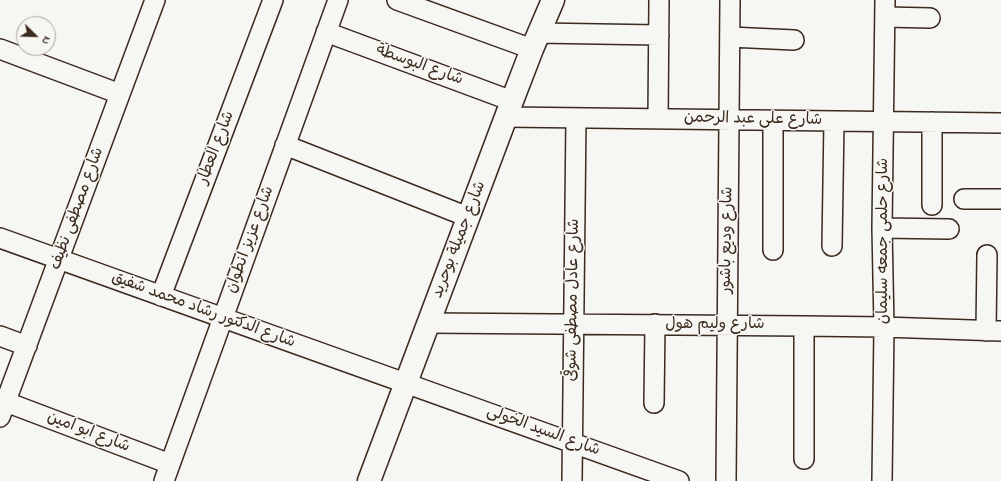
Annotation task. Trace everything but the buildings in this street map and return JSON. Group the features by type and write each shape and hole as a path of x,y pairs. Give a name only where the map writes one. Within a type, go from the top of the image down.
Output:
{"main road":[{"name":"شارع جميلة بوحريد","path":"369,481 535,41 553,0"}],"street":[{"name":"شارع مصطفى نظيف","path":"3,410 155,0"},
{"name":"شارع العطار","path":"161,296 274,0"},
{"name":"شارع عزيز انطوان","path":"167,473 338,0"},
{"path":"397,0 535,41 659,35"},
{"path":"658,119 659,0"},
{"name":"شارع وديع باشور","path":"726,481 730,0"},
{"path":"885,8 930,18"},
{"name":"شارع حلمى جمعه سليمان","path":"882,481 884,327 882,228 885,8"},
{"name":"شارع البوسطة","path":"326,32 509,109"},
{"path":"730,37 794,40"},
{"path":"0,49 120,94"},
{"name":"شارع على عبد الرحمن","path":"509,109 576,118 1001,123"},
{"name":"شارع عادل مصطفى شوقى","path":"572,481 576,118"},
{"path":"773,121 774,250"},
{"path":"832,246 834,121"},
{"path":"932,122 932,205"},
{"path":"285,145 468,217"},
{"path":"964,199 1001,200"},
{"path":"882,228 949,229"},
{"name":"شارع الدكتور رشاد محمد شفيق","path":"0,238 406,383"},
{"path":"987,255 993,331"},
{"name":"شارع وليم هول","path":"428,323 727,324 993,331"},
{"path":"654,404 655,324"},
{"path":"804,326 804,459"},
{"path":"0,336 27,346"},
{"name":"شارع السيد الخولى","path":"406,383 679,481"},
{"name":"شارع ابو امين","path":"3,410 167,473"}]}
